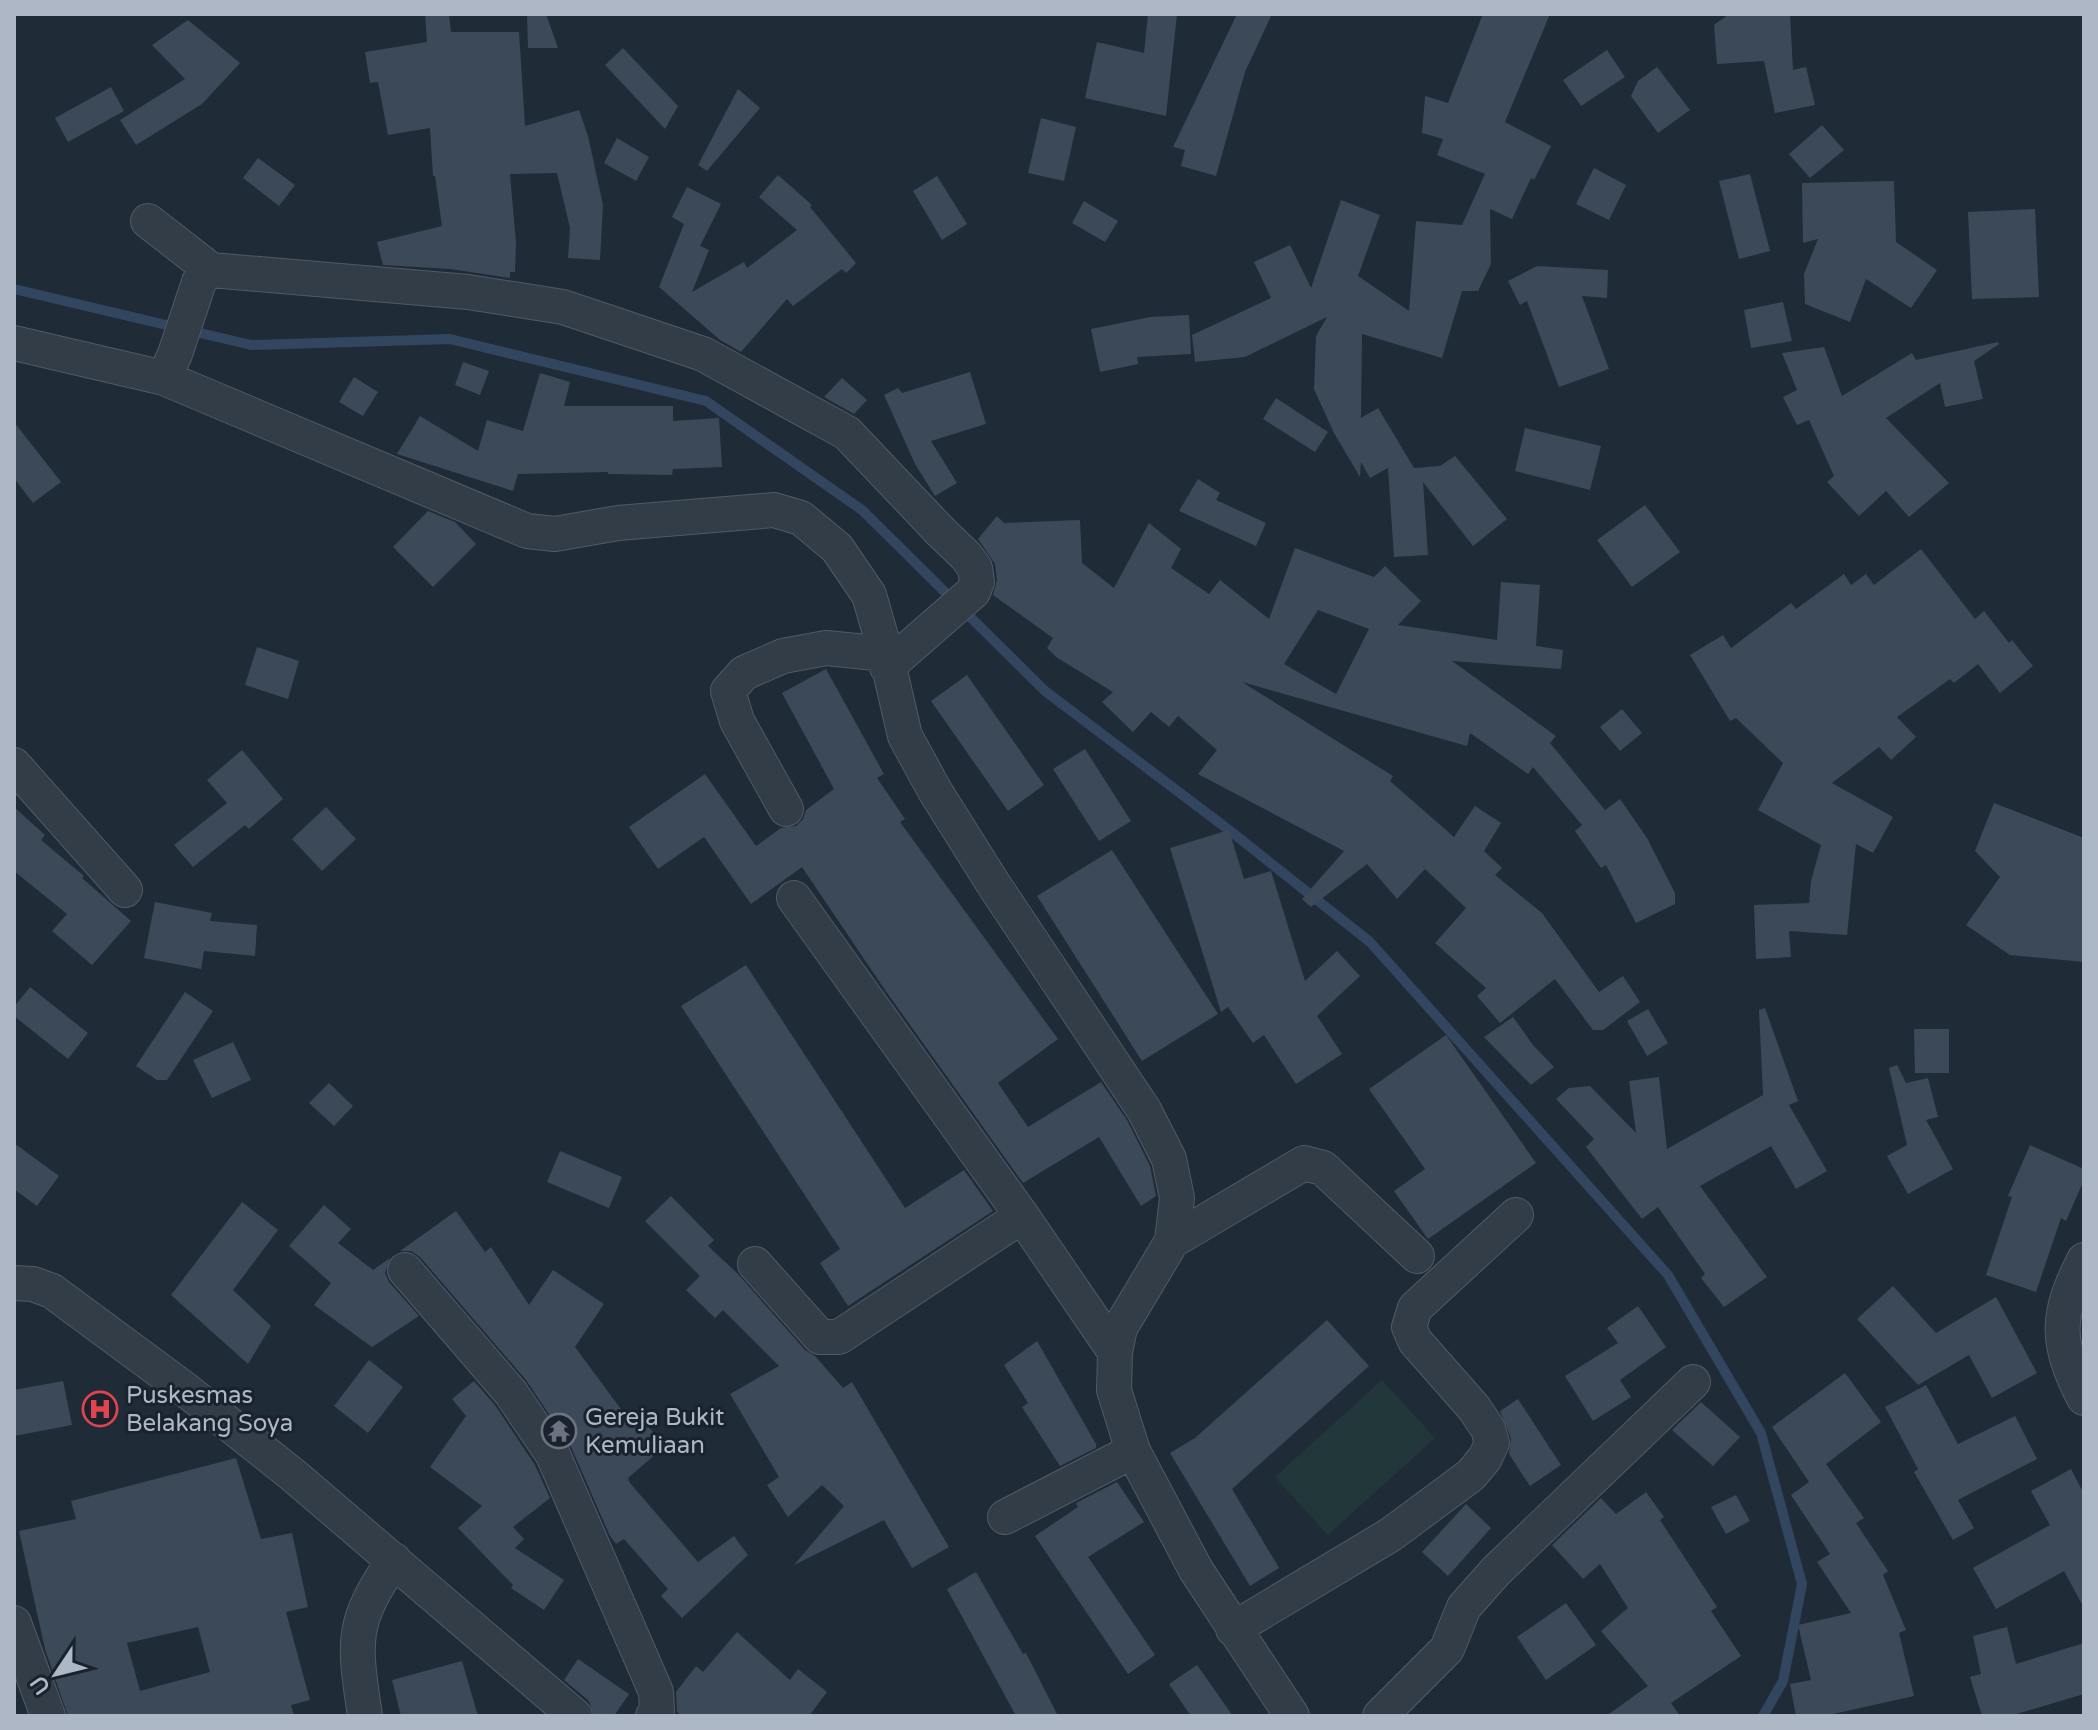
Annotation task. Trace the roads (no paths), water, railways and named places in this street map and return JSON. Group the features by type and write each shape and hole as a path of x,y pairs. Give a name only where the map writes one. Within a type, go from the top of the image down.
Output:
{"street":[{"path":"148,221 205,279 468,292 563,307 703,354 847,433 966,556 975,568 977,582 960,602 887,660 826,648 783,656 744,673 728,691 737,721 786,809"},
{"path":"170,366 205,279"},
{"path":"14,343 170,366 527,531 555,534 618,523 774,510 801,518 837,548 869,595 905,736 935,791 1144,1110 1169,1159 1177,1198 1172,1241 1120,1328 1115,1352 1114,1390 1133,1451 1196,1570 1292,1716"},
{"path":"14,765 125,890"},
{"path":"794,898 1022,1216 1115,1352"},
{"path":"1172,1241 1304,1163 1323,1168 1417,1256"},
{"path":"1233,1629 1390,1535 1471,1475 1485,1458 1492,1443 1488,1429 1474,1408 1415,1341 1409,1327 1415,1308 1516,1215"},
{"path":"755,1264 820,1337 839,1337 1022,1216"},
{"path":"2084,1260 2069,1290 2061,1326 2068,1370 2084,1398"},
{"path":"405,1270 511,1393 553,1455 656,1692 657,1711 653,1716"},
{"path":"14,1283 33,1284 52,1291 186,1390 394,1560 575,1716"},
{"path":"1380,1716 1447,1649 1464,1607 1496,1571 1693,1382"},
{"path":"1005,1517 1133,1451"},
{"path":"365,1716 356,1650 360,1623 370,1595 394,1560"},
{"path":"14,1623 48,1716"}],"waterway":[{"path":"14,289 251,345 450,339 706,401 862,510 1045,691 1229,830 1370,942 1668,1275 1761,1433 1802,1584 1783,1681 1763,1716"}],"place":[{"name":"Puskesmas Belakang Soya","path":"100,1409"},
{"name":"Gereja Bukit Kemuliaan","path":"559,1431"}]}
